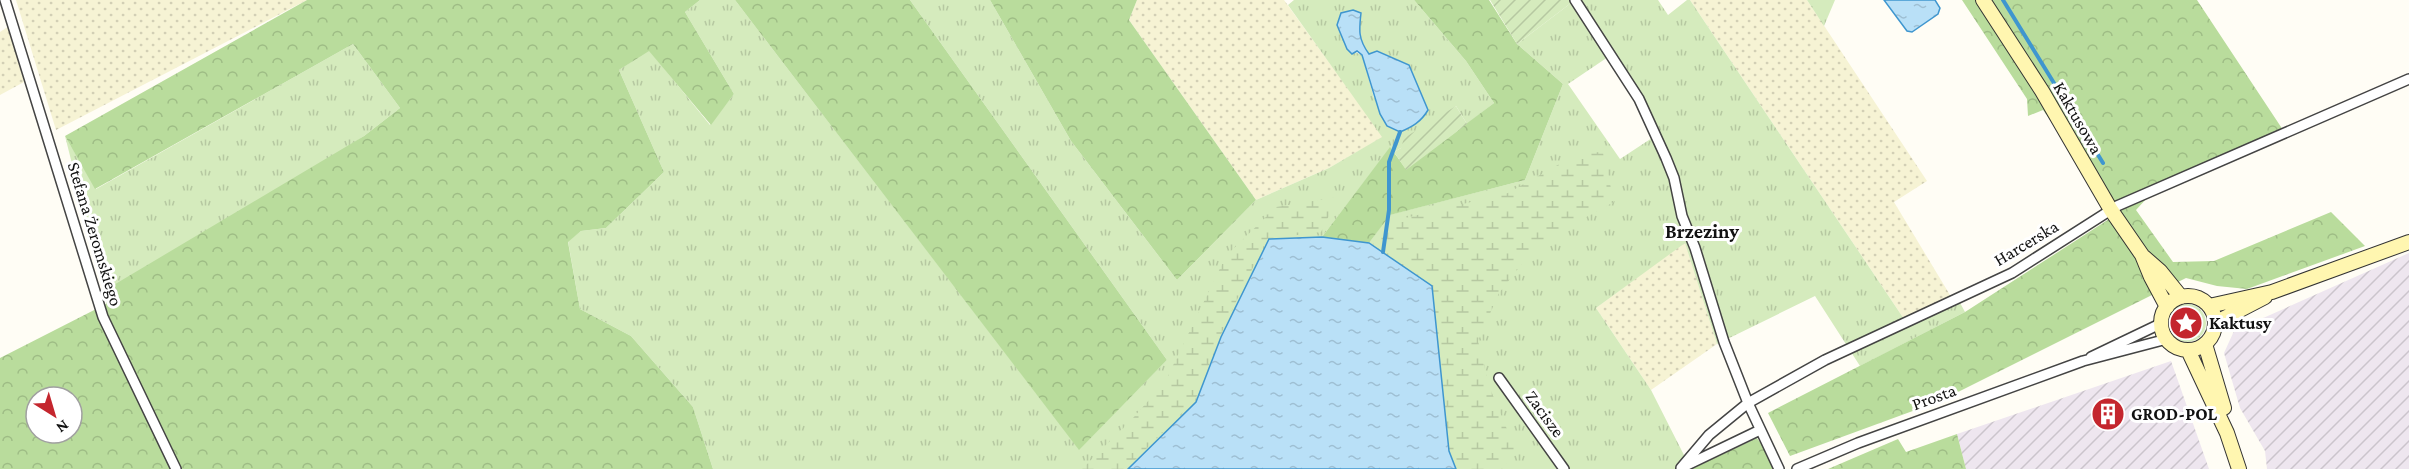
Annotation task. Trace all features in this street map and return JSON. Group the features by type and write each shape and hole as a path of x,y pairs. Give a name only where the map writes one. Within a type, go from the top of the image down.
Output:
{"main road":[{"name":"Kaktusowa","path":"1983,0 2042,91 2111,210 2142,255 2167,307"},
{"path":"2215,323 2243,303 2409,242"},
{"name":"Kaktusowa","path":"2142,255 2160,271 2181,297"},
{"path":"2181,297 2198,298 2209,306 2215,323 2211,337 2205,344 2188,350 2176,347 2167,339 2162,323 2167,307 2181,297"},
{"path":"2209,306 2243,303"},
{"path":"2205,344 2220,409 2239,469"},
{"path":"2188,350 2220,409"}],"street":[{"name":"Stefana Żeromskiego","path":"5,0 103,317 176,469"},
{"path":"1575,0 1639,99 1666,158 1674,178 1682,216 1695,248 1724,342 1748,403 1779,469"},
{"name":"Harcerska","path":"1680,469 1709,435 1748,403 1825,360 2012,273 2111,210 2409,79"},
{"name":"Prosta","path":"2084,361 2162,323"},
{"name":"Prosta","path":"1797,469 1858,443 2084,361 2167,339"},
{"name":"Zacisze","path":"1499,378 1564,469"},
{"name":"Harcerska","path":"1680,469 1760,430"}],"shaded area":[{"path":"16,0 307,0 56,130"},
{"path":"1137,0 1284,0 1383,137 1329,168 1256,200 1129,20"},
{"path":"1690,0 1807,0 1927,181 1894,202 1950,295 1906,322"},
{"path":"9,26 24,82 0,95 0,32"},
{"path":"1685,242 1717,344 1651,390 1596,308"},
{"path":"2409,253 2409,469 2267,469 2265,451 2240,408 2224,353 2234,331"},
{"path":"2171,361 2209,469 1966,469 1957,434"}],"green space":[{"path":"307,0 700,0 685,12 734,94 711,125 649,51 619,70 664,172 606,228 581,231 568,242 580,309 631,336 693,407 713,469 0,469 0,358 106,304 112,286 364,136 400,108 353,44 95,189 65,136"},
{"path":"700,0 735,0 1079,449 1167,360 910,0 990,0 1071,141 1177,280 1256,200 1329,168 1382,137 1288,5 1294,0 1414,0 1466,61 1494,103 1467,124 1456,106 1401,148 1394,152 1390,148 1322,237 1269,239 1221,337 1196,402 1128,469 713,469 693,407 631,336 580,309 568,241 581,231 606,228 664,172 619,70 649,50 710,125 734,94 685,12","holes":["1361,13 1360,29 1369,54 1378,51 1409,65 1428,110 1374,98 1362,55 1347,49 1337,25"]},
{"path":"735,0 910,0 1167,360 1079,450"},
{"path":"990,0 1137,0 1129,20 1256,200 1177,280 1071,141"},
{"path":"1414,0 1489,0 1517,44 1563,84 1525,180 1390,215 1369,243 1322,237 1390,147 1406,169 1494,103 1466,61"},
{"path":"1490,0 1570,0 1571,3 1517,44"},
{"path":"1570,0 1658,0 1668,15 1690,0 1906,322 1950,295 1958,299 1965,312 1860,366 1815,296 1717,344 1685,243 1596,308 1651,390 1687,461 1678,469 1456,469 1369,243 1389,215 1525,180 1563,84 1517,44 1571,3","holes":["1608,57 1637,102 1652,138 1620,159 1568,84"]},
{"path":"1807,0 1835,0 1824,26"},
{"path":"1962,0 2197,0 2283,130 2159,185 2136,210 2173,262 2214,261 2331,212 2365,246 2247,289 2217,286 2186,278 1940,401 1790,456 1768,413 1965,312 2117,214 2043,110 2028,116 2027,99"},
{"path":"353,44 400,108 364,136 107,303 65,136 96,189"},
{"path":"1456,106 1467,124 1406,170 1394,152 1401,148 1404,138"},
{"path":"1603,152 1614,202 1538,243 1499,293 1478,341 1489,386 1516,451 1502,469 1456,469 1449,451 1432,286 1372,246 1397,220 1508,193 1579,153"},
{"path":"1338,197 1321,232 1267,239 1226,322 1195,400 1126,469 1082,469 1165,382 1226,256 1276,207"},
{"path":"2187,304 2194,305 2200,310 2205,316 2205,330 2200,336 2194,341 2187,342 2180,341 2174,336 2169,330 2168,323 2169,316 2174,310 2180,305"},
{"path":"1957,434 1966,469 1828,469 1898,439 1906,452"},
{"path":"1757,438 1779,469 1691,469"}],"water":[{"path":"1884,0 1935,0 1940,8 1938,14 1912,32 1907,31"},
{"path":"1353,10 1361,13 1360,34 1369,54 1377,51 1409,65 1428,110 1416,124 1400,132 1387,126 1380,114 1362,55 1357,51 1352,54 1347,49 1337,25 1341,13"},
{"path":"1322,237 1369,243 1432,286 1449,451 1456,469 1128,469 1196,402 1221,337 1269,239"}],"waterway":[{"path":"2003,0 2103,163"},
{"path":"1383,252 1389,210 1389,162 1400,132"}],"place":[{"name":"Kaktusy","path":"2186,323"},
{"name":"GROD-POL","path":"2108,414"}],"district":[{"name":"Brzeziny","path":"1702,231"}]}
